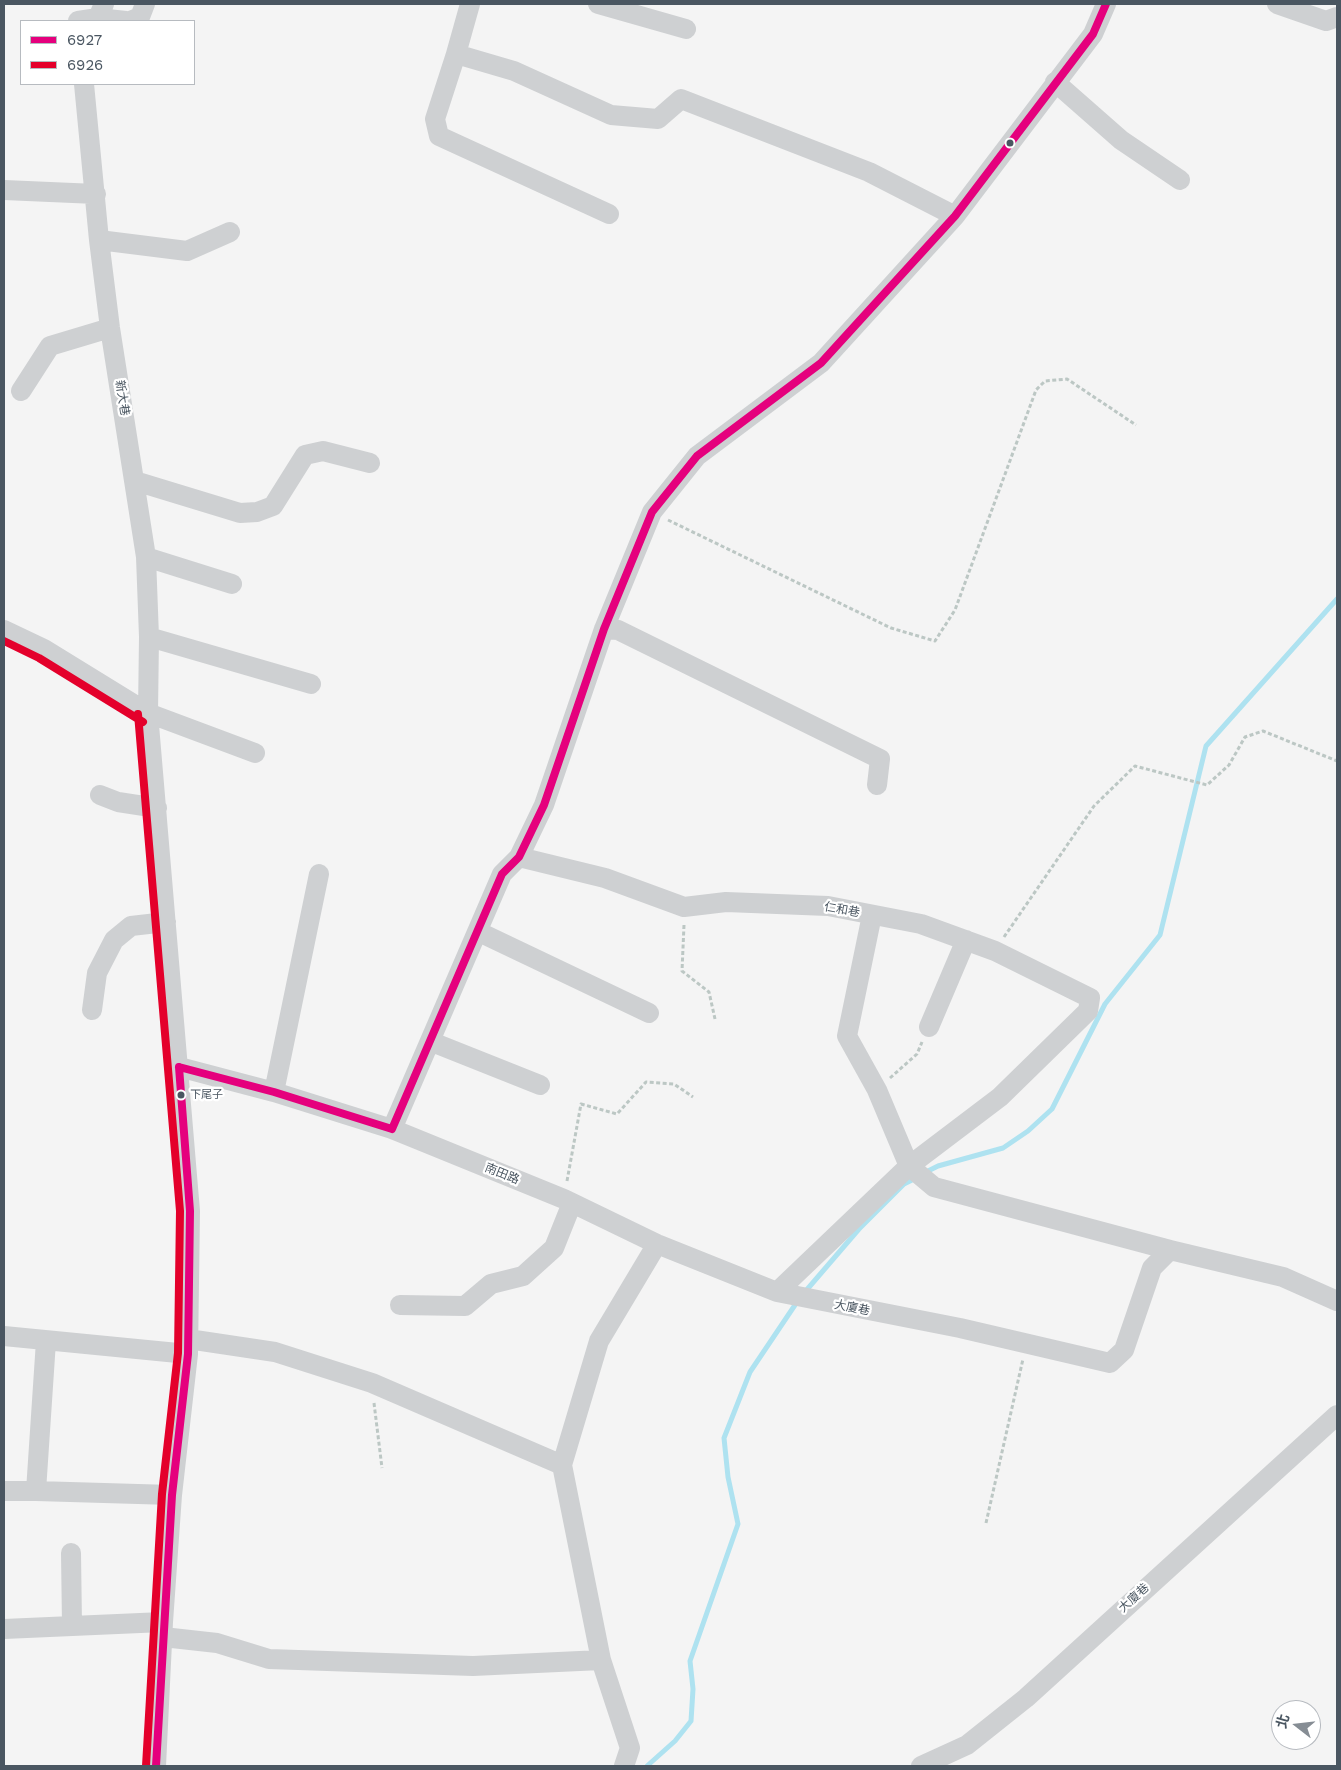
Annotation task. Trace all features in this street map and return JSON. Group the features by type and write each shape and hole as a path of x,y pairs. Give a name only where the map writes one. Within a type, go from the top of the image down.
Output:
{"street":[{"path":"76,4 78,20"},
{"path":"132,20 140,17 145,4"},
{"path":"470,4 435,119 438,136 609,214"},
{"path":"598,4 686,28"},
{"path":"392,1128 432,1042 502,874 519,857 544,805 604,628 652,512 697,456 821,363 955,216 1093,34 1106,4"},
{"path":"1277,4 1326,21 1337,17"},
{"path":"80,20 101,11 124,20"},
{"path":"456,54 514,71 611,115 658,119 681,99 868,172 955,216"},
{"path":"1055,82 1121,140 1180,180"},
{"name":"新大巷","path":"84,85 99,240 110,328 146,557 149,637 148,713"},
{"path":"4,190 96,194"},
{"path":"99,240 187,251 230,232"},
{"path":"21,391 50,346 110,328"},
{"path":"135,481 240,513 257,512 273,506 305,454 323,450 370,463"},
{"path":"146,557 232,584"},
{"path":"604,628 618,630 880,759 877,785"},
{"path":"4,630 44,649 148,713 255,753"},
{"path":"149,637 311,684"},
{"path":"148,713 190,1211 188,1346 172,1495 156,1766"},
{"path":"100,795 118,802 157,808"},
{"name":"仁和巷","path":"519,857 605,878 684,907 726,902 828,906 872,915 847,1036 877,1090 912,1169"},
{"path":"274,1092 319,874"},
{"path":"786,1294 912,1169 1000,1097 1088,1011 1090,998 995,951 921,924 872,915"},
{"path":"92,1010 97,973 114,940 131,926 166,922"},
{"path":"478,932 649,1013"},
{"path":"929,1027 966,940"},
{"path":"432,1042 540,1086"},
{"name":"南田路","path":"179,1067 274,1092 392,1128 568,1201 657,1244 786,1294 817,1301"},
{"path":"912,1169 934,1187 1283,1278 1337,1300"},
{"path":"400,1305 465,1306 491,1284 523,1276 554,1248 568,1201"},
{"path":"624,1766 630,1748 601,1660 562,1465 598,1341 657,1244"},
{"name":"大廈巷","path":"817,1301 1110,1363 1124,1350 1152,1268 1170,1250"},
{"path":"4,1336 46,1341 188,1346 275,1352 372,1383 562,1465"},
{"path":"36,1491 46,1341"},
{"name":"大廈巷","path":"921,1766 967,1745 1026,1698 1337,1415"},
{"path":"4,1491 172,1495"},
{"path":"72,1553 72,1626"},
{"path":"4,1629 72,1626 163,1630 217,1643 269,1659 473,1666 601,1660"}],"path":[{"path":"652,512 891,628 935,641 955,610 1036,390 1045,381 1067,379 1136,425"},
{"path":"995,951 1094,806 1135,766 1207,785 1229,765 1245,737 1263,731 1337,761"},
{"path":"684,907 682,971 709,992 715,1018"},
{"path":"877,1090 917,1054 929,1027"},
{"path":"568,1201 581,1104 617,1114 646,1082 674,1084 693,1097"},
{"path":"986,1523 1027,1344"},
{"path":"372,1383 382,1468"}],"waterway":[{"path":"926,1172 938,1166 1003,1148 1028,1131 1052,1109 1105,1004 1160,935 1206,746 1337,599"},
{"path":"804,1293 859,1229 904,1184 916,1178"},
{"path":"647,1766 675,1741 691,1721 693,1689 690,1661 738,1524 728,1477 724,1438 750,1372 797,1302"}],"transit line":[{"name":"6927","path":"392,1129 502,874 519,857 544,805 604,629 652,512 697,456 821,363 955,216 1093,34 1106,4"},
{"name":"6926","path":"4,641 39,658 143,722"},
{"name":"6926","path":"138,714 180,1211 178,1353 162,1494 146,1766"},
{"name":"6927","path":"179,1067 274,1092 392,1129"},
{"name":"6927","path":"156,1766 172,1495 188,1354 190,1211 179,1067"}],"place":[{"name":"下尾子","path":"181,1095"}]}
